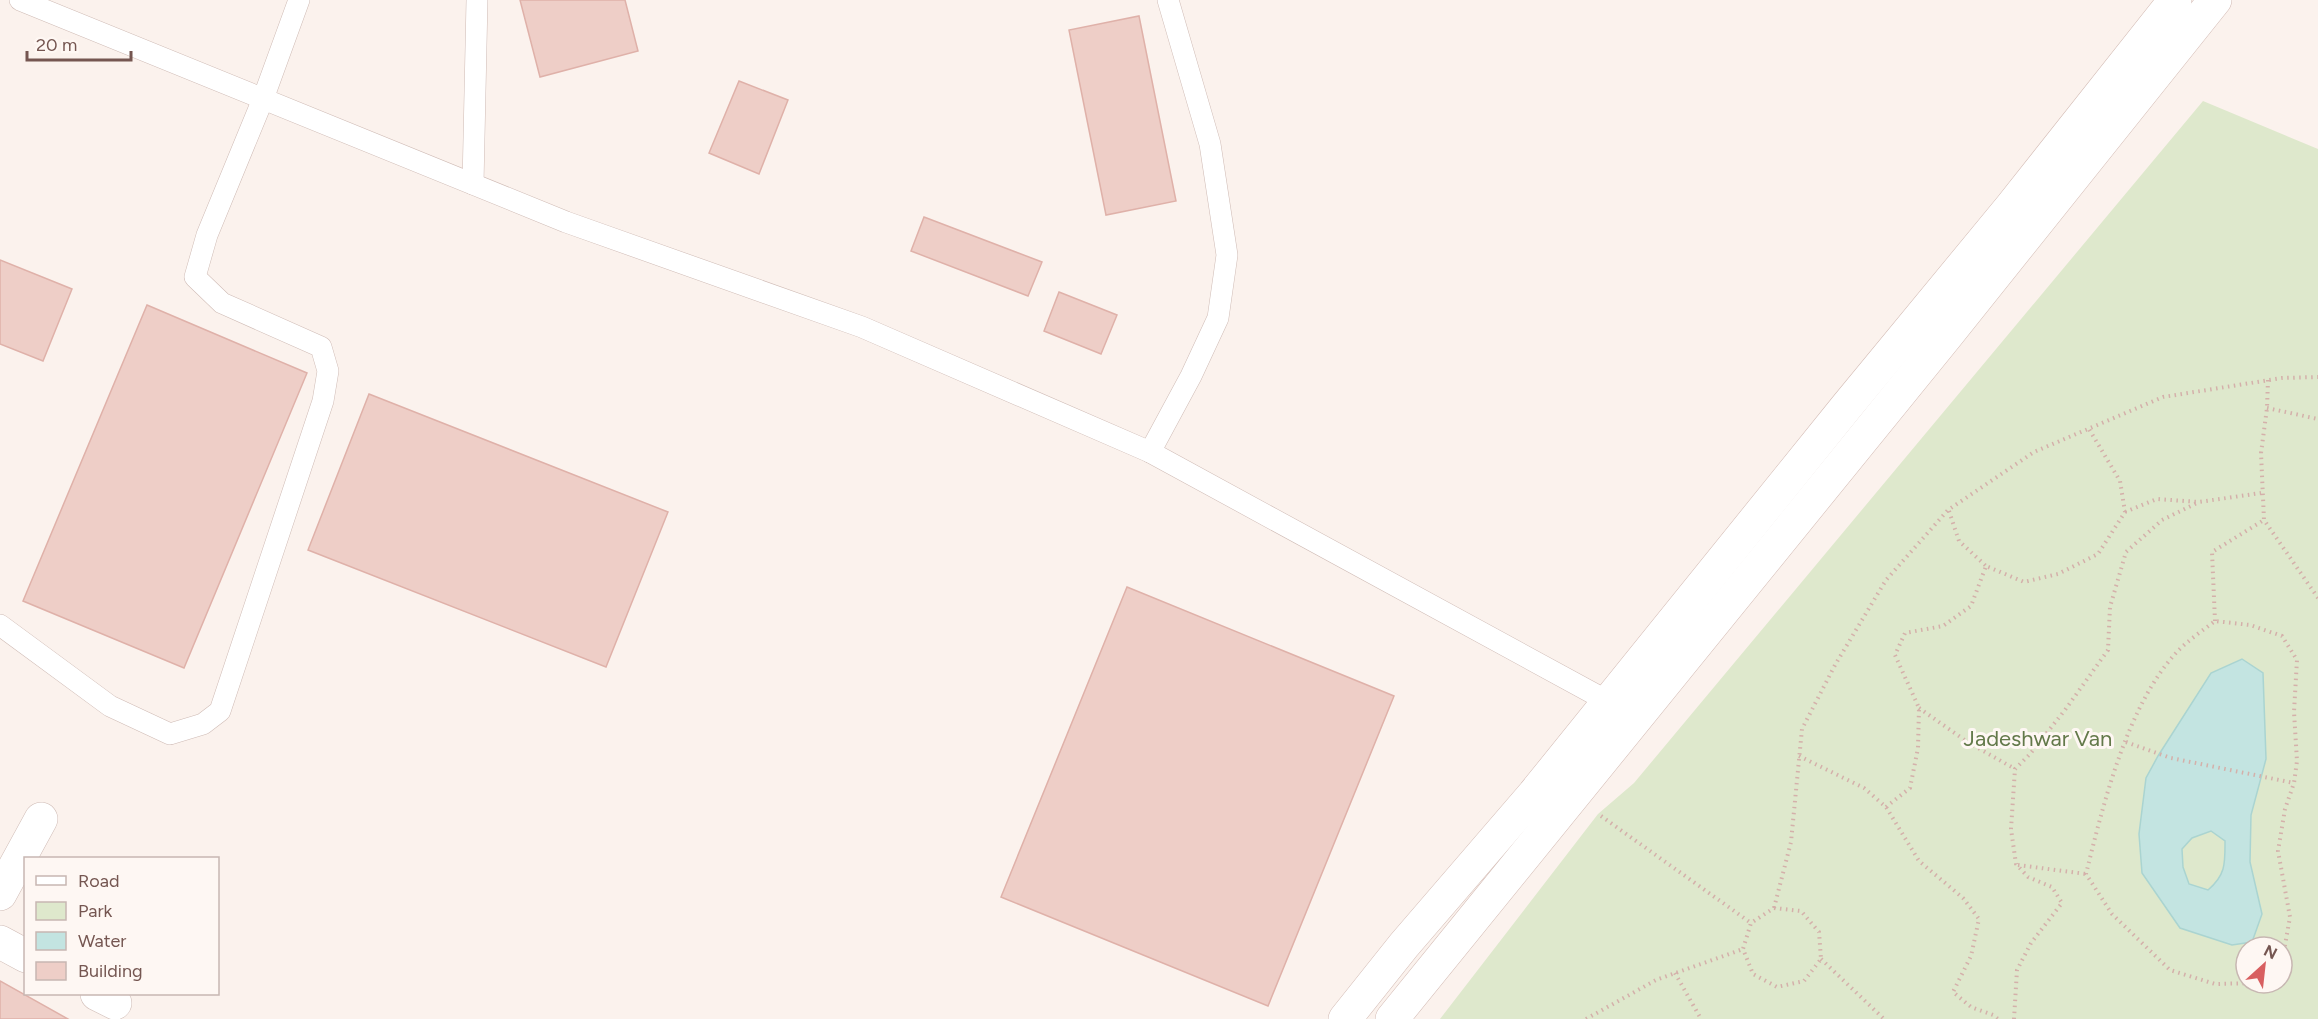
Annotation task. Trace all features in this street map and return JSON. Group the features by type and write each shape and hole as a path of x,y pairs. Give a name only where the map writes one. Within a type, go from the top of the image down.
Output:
{"street":[{"path":"1345,1019 1404,945 1534,794 1609,702 1847,406 2011,207 2175,0"},
{"path":"1392,1019 1947,335 2215,0"},
{"path":"25,857 41,819"},
{"path":"0,894 22,864"},
{"path":"0,942 24,955"}],"lane":[{"path":"20,0 566,222 862,327 1150,452 1609,702"},
{"path":"0,625 110,706 170,734 203,724 220,711 323,401 328,371 321,347 222,303 195,277 207,235 263,99 299,0"},
{"path":"473,184 477,0"},
{"path":"1150,452 1191,376 1218,318 1227,255 1210,144 1168,0"}],"path":[{"path":"1774,908 1791,842 1802,729 1835,665 1886,580 1948,510 2034,452 2163,397 2268,380 2318,377"},
{"path":"2268,380 2261,453 2261,494 2264,520 2318,598"},
{"path":"2267,408 2318,419"},
{"path":"2089,429 2120,481 2126,512"},
{"path":"1948,510 1959,541 1986,566 2024,582 2058,574 2098,554 2126,512 2157,499 2199,502 2261,494"},
{"path":"2014,1019 2017,970 2031,944 2062,903 2052,887 2028,877 2016,864 2011,829 2015,769 2051,728 2108,651 2110,607 2126,552 2162,520 2199,502"},
{"path":"2215,621 2212,552 2264,520"},
{"path":"1886,807 1910,788 1918,748 1919,708 1895,655 1905,633 1943,626 1971,606 1986,566"},
{"path":"2234,984 2215,984 2170,970 2112,914 2086,874 2099,822 2126,742 2153,682 2176,652 2215,621 2250,625 2282,636 2297,660 2294,712 2297,761 2294,783 2285,809 2278,851 2290,917 2287,935"},
{"path":"1919,708 1966,741 2015,769"},
{"path":"2126,742 2171,758 2294,783"},
{"path":"1799,756 1864,788 1886,807 1919,861 1963,898 1979,919 1971,956 1953,992 1971,1007 1998,1019"},
{"path":"1598,814 1750,923"},
{"path":"2016,864 2086,874"},
{"path":"1774,908 1801,911 1819,932 1821,959 1804,981 1778,987 1753,974 1743,949 1750,923 1774,908"},
{"path":"1586,1019 1656,980 1743,949"},
{"path":"1821,959 1884,1019"},
{"path":"1675,973 1701,1019"}],"green space":[{"name":"Jadeshwar Van","path":"2203,101 2318,149 2318,1019 1440,1019 1598,814 1634,783"}],"water":[{"path":"2242,659 2263,673 2266,759 2251,815 2250,862 2262,914 2254,935 2234,935 2234,945 2180,928 2142,873 2139,834 2146,778 2211,673","holes":["2211,831 2225,841 2225,856 2221,874 2208,890 2189,884 2183,867 2182,849 2192,838"]}],"building":[{"path":"520,0 625,0 638,51 540,77"},
{"path":"1139,16 1176,201 1106,215 1069,30"},
{"path":"739,81 788,100 759,174 709,153"},
{"path":"924,217 1042,262 1028,296 911,251"},
{"path":"0,260 72,289 43,361 0,344"},
{"path":"1059,292 1117,315 1101,354 1044,331"},
{"path":"147,305 307,373 184,668 23,601"},
{"path":"369,394 668,512 606,667 308,550"},
{"path":"1127,587 1394,696 1268,1006 1001,897"},
{"path":"0,981 68,1019 0,1019"}]}
